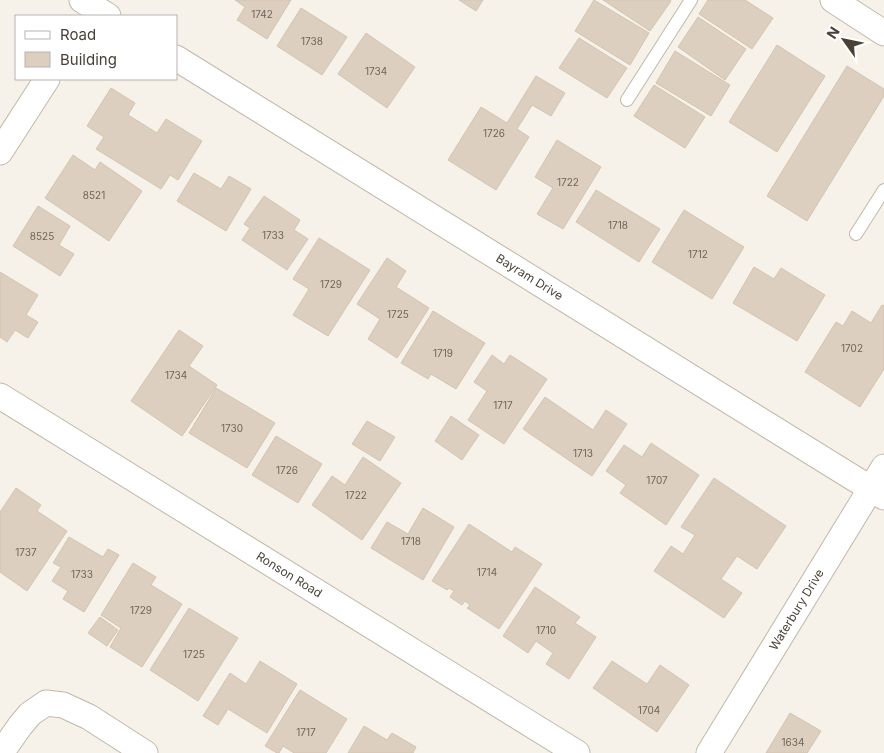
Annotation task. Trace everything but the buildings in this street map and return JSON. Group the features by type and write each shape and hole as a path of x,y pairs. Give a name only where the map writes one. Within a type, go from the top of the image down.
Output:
{"street":[{"path":"833,0 884,33"},
{"name":"Bayram Drive","path":"178,59 877,493"},
{"path":"0,152 46,80"},
{"name":"Ronson Road","path":"0,396 577,753"},
{"name":"Waterbury Drive","path":"709,753 877,493 884,467"},
{"path":"2,753 30,714 46,703 63,705 89,717 145,753"}],"lane":[{"path":"627,100 692,0"},
{"path":"856,234 884,190"}]}
